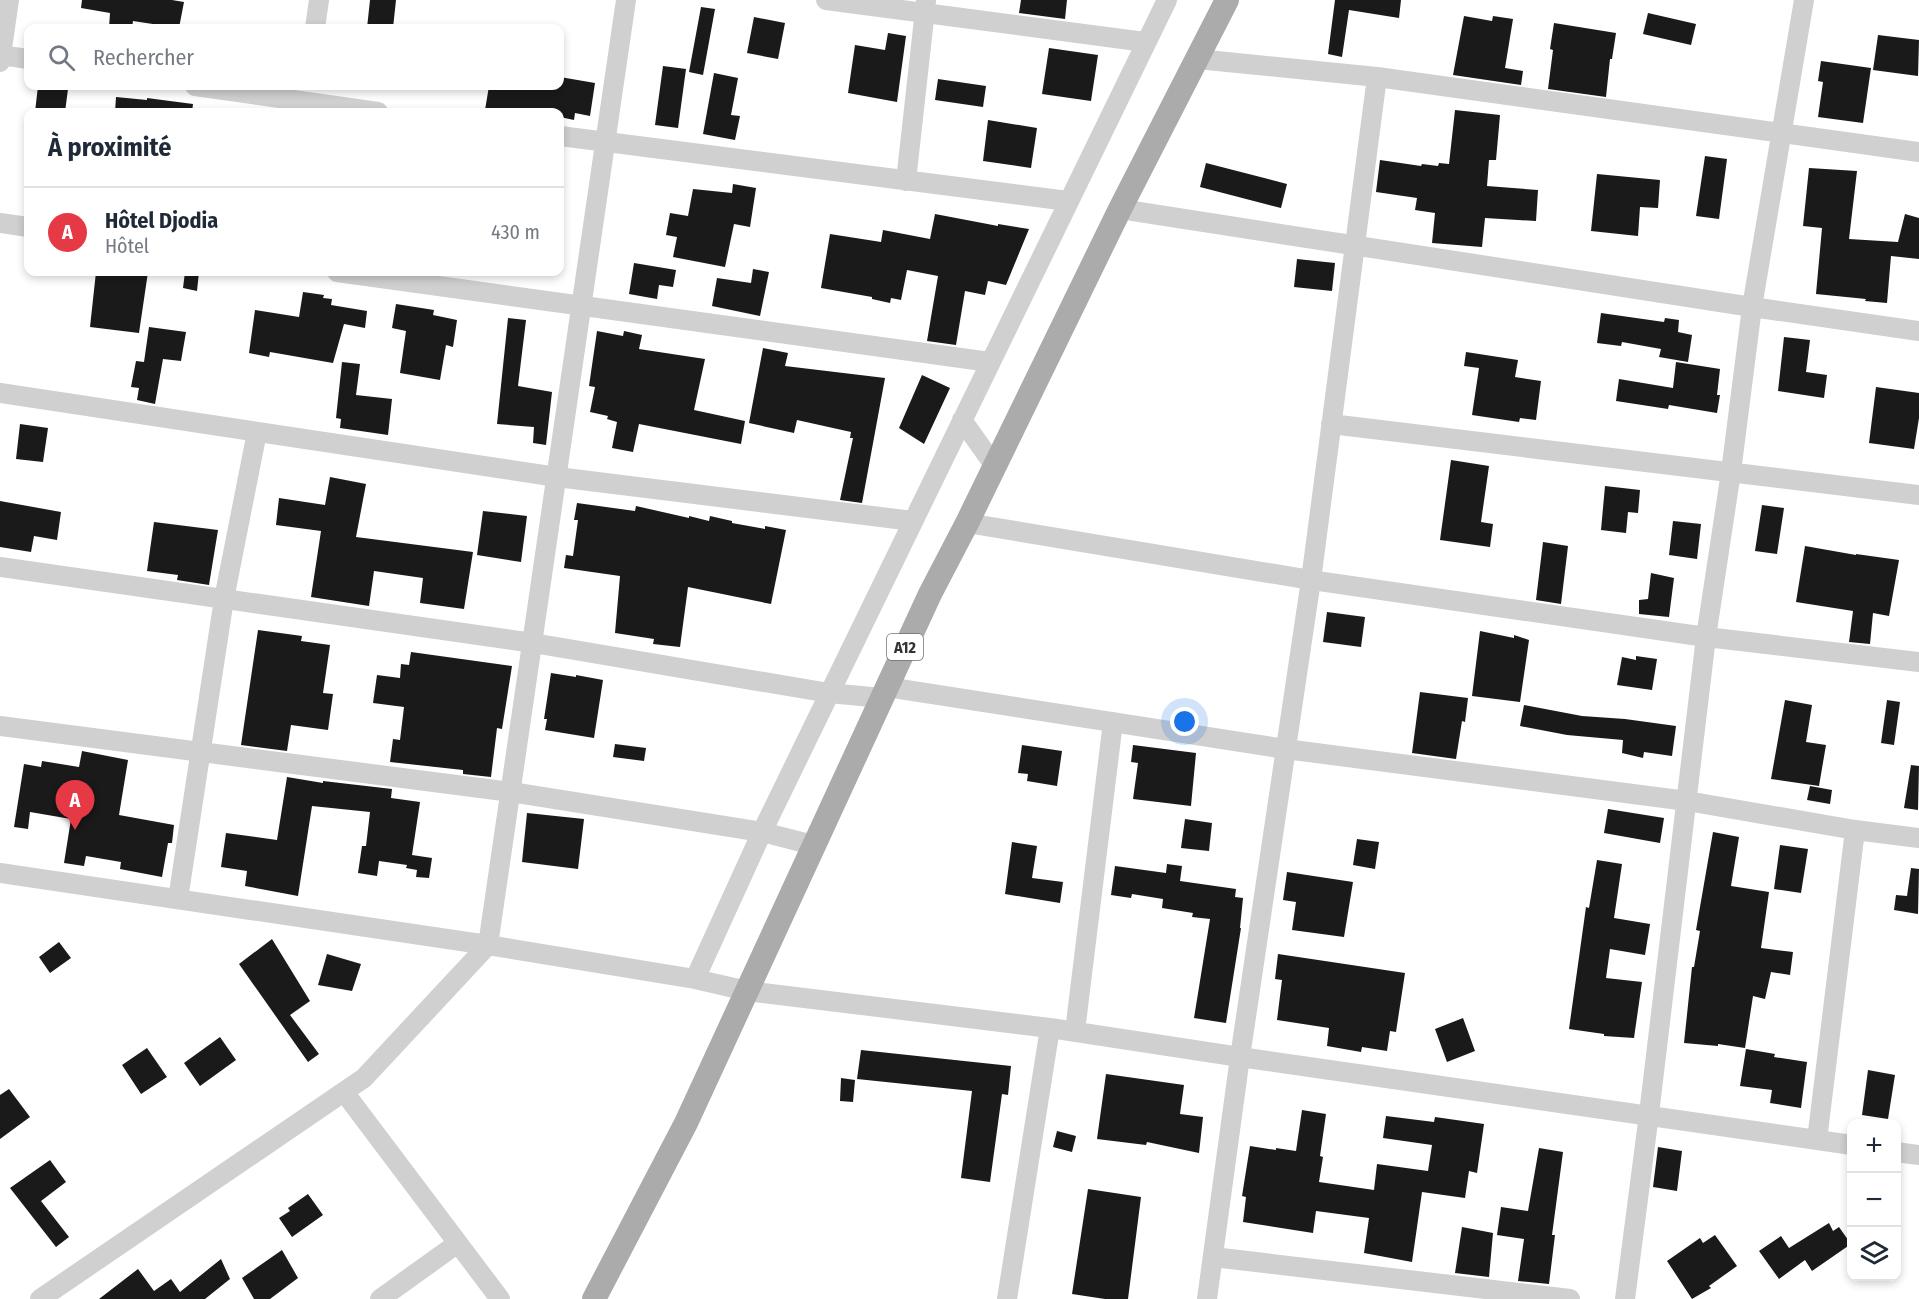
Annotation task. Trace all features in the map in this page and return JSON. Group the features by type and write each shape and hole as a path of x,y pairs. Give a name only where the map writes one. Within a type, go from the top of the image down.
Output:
{"main road":[{"name":"A12","path":"594,1299 686,1123 930,594 967,524 1120,209 1227,0"}],"street":[{"path":"9,0 0,57 24,59"},
{"path":"316,24 319,0"},
{"path":"40,1299 364,1078 488,945 626,0"},
{"path":"826,0 925,6 1145,42"},
{"path":"695,979 829,693 1167,0"},
{"path":"1625,1299 1706,637 1731,472 1752,307 1804,0"},
{"path":"906,181 925,6"},
{"path":"1197,59 1377,77 1919,152"},
{"path":"1208,1299 1240,1057 1311,580 1377,77"},
{"path":"227,90 354,108"},
{"path":"564,137 1068,201"},
{"path":"1120,209 1919,331"},
{"path":"0,223 24,226"},
{"path":"367,276 990,362"},
{"path":"0,393 557,477 913,521"},
{"path":"962,420 994,465"},
{"path":"1331,424 1919,495"},
{"path":"178,899 224,599 257,432"},
{"path":"967,524 1311,580 1706,637 1919,662"},
{"path":"0,567 533,643 829,693 884,693 1113,722 1285,749 1687,801 1855,830 1919,838"},
{"path":"1075,1031 1113,722"},
{"path":"0,726 511,792 762,832 813,845"},
{"path":"1817,1140 1855,830"},
{"path":"0,873 488,945 695,979 747,991 1075,1031 1847,1144"},
{"path":"1007,1299 1050,1028"},
{"path":"344,1092 500,1299"},
{"path":"1901,1153 1919,1155"},
{"path":"380,1299 458,1243"},
{"path":"1213,1257 1570,1299"}],"building":[{"path":"82,0 184,2 180,24 133,21 133,24 109,24 110,13 81,8"},
{"path":"370,0 396,0 393,24 367,24"},
{"path":"1021,0 1067,0 1065,19 1019,13"},
{"path":"1335,0 1401,0 1399,18 1349,10 1342,57 1328,54"},
{"path":"701,7 715,9 703,75 689,72"},
{"path":"1648,13 1696,24 1691,45 1643,34"},
{"path":"1464,16 1492,21 1493,16 1513,19 1505,68 1523,71 1521,85 1453,75"},
{"path":"754,17 785,23 778,59 747,53"},
{"path":"1554,23 1616,33 1612,59 1610,59 1606,97 1548,89"},
{"path":"888,33 906,36 897,102 848,93 855,45 885,50"},
{"path":"1878,35 1919,40 1918,76 1873,70"},
{"path":"1049,48 1098,55 1091,101 1042,94"},
{"path":"1821,61 1871,68 1863,123 1818,117 1823,82 1818,81"},
{"path":"663,66 686,69 678,128 655,125"},
{"path":"714,73 738,78 731,115 740,116 735,140 703,134"},
{"path":"564,78 595,83 590,116 575,113 574,120 564,118 564,108 485,108 488,90 564,90"},
{"path":"938,79 986,86 983,107 935,100"},
{"path":"38,90 68,90 66,108 35,108"},
{"path":"116,97 147,100 147,98 193,104 192,108 115,108"},
{"path":"1455,110 1500,115 1496,160 1489,160 1487,186 1538,190 1536,221 1485,218 1482,247 1432,243 1435,213 1415,210 1417,198 1376,192 1380,160 1421,166 1422,164 1438,166 1439,163 1449,164"},
{"path":"988,120 1037,128 1031,168 983,161"},
{"path":"1705,156 1727,159 1719,219 1696,216"},
{"path":"1206,163 1287,184 1281,208 1200,187"},
{"path":"1809,168 1857,171 1849,239 1898,242 1905,214 1919,218 1919,259 1891,256 1887,303 1816,294 1822,228 1803,226"},
{"path":"1597,174 1660,180 1658,208 1640,207 1638,236 1591,231"},
{"path":"733,184 756,188 750,227 734,224 725,267 673,257 677,237 666,235 670,213 688,216 693,189 732,193"},
{"path":"935,214 998,226 998,224 1029,229 1006,285 988,281 985,295 965,291 956,345 927,341 938,276 907,270 901,300 891,298 890,303 872,299 872,297 821,288 830,234 881,242 883,230 930,239"},
{"path":"1297,259 1335,263 1332,291 1294,287"},
{"path":"634,263 676,270 673,287 659,285 657,299 629,294"},
{"path":"753,269 769,272 760,316 712,306 717,278 751,283"},
{"path":"96,276 147,276 139,333 90,327"},
{"path":"184,276 199,276 197,291 183,288"},
{"path":"303,292 324,295 323,298 332,299 331,305 367,311 365,328 344,324 333,363 270,352 269,357 249,353 255,310 299,317"},
{"path":"396,304 434,310 433,315 457,320 453,347 446,345 440,380 400,373 406,331 392,328"},
{"path":"1601,313 1664,322 1665,318 1679,320 1678,332 1692,335 1688,362 1659,357 1661,349 1622,342 1621,346 1597,343"},
{"path":"508,318 526,320 518,386 552,392 546,445 533,443 534,427 497,424"},
{"path":"149,327 186,332 181,361 163,359 155,404 137,400 139,388 131,387 136,361 144,362"},
{"path":"597,331 623,336 624,331 642,335 639,349 705,359 694,410 745,421 741,444 639,424 633,452 612,448 617,422 607,419 608,416 590,412 595,387 589,386"},
{"path":"1784,337 1810,340 1806,372 1827,375 1824,398 1778,391"},
{"path":"763,348 788,353 785,366 885,378 862,503 840,500 853,438 850,438 851,432 797,420 794,433 749,423"},
{"path":"1466,352 1518,360 1515,377 1541,381 1536,420 1520,418 1519,422 1472,415 1479,368 1464,366"},
{"path":"342,362 360,364 356,395 392,399 388,435 340,428 341,419 336,418"},
{"path":"1676,362 1720,369 1717,413 1669,405 1668,409 1616,401 1619,379 1673,388"},
{"path":"922,375 950,388 924,444 899,428"},
{"path":"1876,387 1919,393 1919,418 1914,449 1869,443"},
{"path":"20,424 48,428 43,462 16,459"},
{"path":"1451,460 1489,466 1481,522 1493,524 1490,547 1440,540"},
{"path":"330,477 366,484 356,537 473,552 464,609 420,603 423,578 374,571 369,606 311,597 321,531 276,525 279,498 325,505"},
{"path":"1605,486 1640,490 1638,513 1628,512 1626,533 1601,530"},
{"path":"0,501 61,512 57,540 34,536 31,552 0,547"},
{"path":"577,503 635,511 636,506 689,518 689,516 709,521 710,516 732,521 732,523 786,530 771,604 688,587 680,647 653,644 654,639 615,633 620,576 564,568 566,555 573,556 578,520 574,520"},
{"path":"1762,505 1784,508 1777,554 1755,551"},
{"path":"483,511 527,516 521,562 477,555"},
{"path":"1673,521 1701,524 1697,559 1669,555"},
{"path":"154,522 218,530 209,585 177,580 178,575 147,571"},
{"path":"1543,542 1568,546 1561,604 1536,600"},
{"path":"1805,546 1899,560 1889,616 1873,613 1870,644 1849,642 1853,611 1796,602"},
{"path":"1651,573 1674,578 1669,617 1639,614 1639,600 1648,599"},
{"path":"1327,612 1365,617 1361,647 1323,642"},
{"path":"258,630 302,636 301,641 330,645 323,693 333,694 328,730 291,725 287,751 241,745"},
{"path":"1480,631 1514,638 1514,635 1529,640 1520,702 1472,696"},
{"path":"411,652 512,666 502,729 497,728 491,777 463,774 463,770 390,762 393,739 400,740 404,707 373,703 377,675 400,678 401,664 409,665"},
{"path":"1636,656 1657,659 1652,690 1617,685 1622,657 1636,660"},
{"path":"551,673 603,680 594,738 545,730 547,719 544,719"},
{"path":"1420,692 1468,698 1456,759 1412,753"},
{"path":"1785,700 1812,705 1806,742 1826,745 1819,786 1771,779"},
{"path":"1887,700 1900,702 1894,745 1881,743"},
{"path":"1524,705 1582,716 1676,726 1672,756 1644,752 1643,758 1622,753 1623,740 1567,735 1520,726"},
{"path":"615,744 646,748 644,761 613,757"},
{"path":"1022,745 1062,751 1057,786 1027,781 1028,774 1018,773"},
{"path":"1133,745 1196,753 1191,806 1133,799 1138,763 1131,762"},
{"path":"82,751 128,760 119,815 174,825 172,843 168,843 162,877 120,869 121,862 86,856 84,866 64,863 71,819 30,812 28,829 14,827 24,764 41,767 42,761 79,767"},
{"path":"1911,765 1919,766 1918,810 1904,808"},
{"path":"287,777 323,783 323,781 392,789 391,798 420,802 412,855 432,858 429,878 416,877 417,870 406,868 407,865 379,861 377,876 358,873 362,846 366,846 370,812 312,806 298,896 245,886 247,871 221,867 226,833 277,840"},
{"path":"1810,786 1832,790 1830,804 1807,800"},
{"path":"1608,809 1664,818 1660,843 1604,833"},
{"path":"527,813 584,819 578,869 522,862"},
{"path":"1185,819 1212,823 1209,851 1181,848"},
{"path":"1713,832 1739,837 1731,886 1769,892 1761,948 1793,952 1790,975 1771,972 1765,999 1753,996 1745,1048 1684,1043 1692,967 1694,967 1700,931 1696,930"},
{"path":"1357,839 1379,842 1375,869 1353,865"},
{"path":"1012,842 1037,846 1032,878 1063,882 1060,903 1005,894"},
{"path":"1780,845 1808,849 1801,893 1774,889"},
{"path":"1597,860 1622,864 1614,918 1650,924 1645,955 1610,949 1606,978 1642,982 1634,1038 1604,1036 1604,1034 1569,1029 1586,907 1589,908"},
{"path":"1167,864 1182,866 1180,881 1236,889 1235,897 1243,898 1241,928 1226,1023 1194,1018 1210,919 1192,917 1193,913 1162,908 1163,899 1132,894 1131,898 1111,895 1115,866 1166,873"},
{"path":"1911,868 1919,869 1918,914 1894,910 1896,895 1907,896"},
{"path":"1287,872 1353,882 1344,937 1292,930 1296,902 1283,900"},
{"path":"272,939 310,1001 290,1015 319,1054 308,1062 239,964"},
{"path":"59,942 71,958 50,973 39,957"},
{"path":"327,954 361,964 352,991 318,985"},
{"path":"1278,954 1405,973 1396,1032 1390,1031 1387,1051 1362,1047 1361,1052 1327,1046 1329,1028 1277,1020 1282,980 1275,979"},
{"path":"1463,1018 1475,1051 1447,1062 1435,1029"},
{"path":"220,1037 236,1060 200,1086 184,1063"},
{"path":"147,1048 167,1077 141,1094 122,1065"},
{"path":"1746,1049 1775,1054 1774,1057 1807,1062 1801,1108 1770,1103 1772,1090 1740,1086"},
{"path":"861,1050 1011,1066 1008,1095 1002,1094 990,1182 961,1178 972,1091 857,1079"},
{"path":"1868,1070 1895,1075 1888,1119 1862,1115"},
{"path":"1106,1074 1184,1085 1180,1114 1203,1117 1199,1153 1147,1142 1146,1145 1097,1139"},
{"path":"841,1078 855,1080 853,1102 840,1101"},
{"path":"9,1089 30,1117 0,1139 0,1095"},
{"path":"1302,1110 1326,1114 1319,1182 1374,1190 1377,1164 1428,1171 1432,1145 1383,1138 1386,1116 1434,1122 1435,1117 1484,1124 1477,1173 1469,1171 1465,1198 1422,1192 1412,1262 1364,1253 1369,1218 1316,1211 1313,1233 1243,1222 1246,1197 1242,1196 1250,1146 1296,1151"},
{"path":"1057,1131 1076,1136 1072,1152 1053,1147"},
{"path":"1658,1147 1682,1151 1677,1191 1653,1187"},
{"path":"1539,1148 1563,1152 1552,1235 1555,1235 1549,1284 1518,1281 1524,1239 1497,1235 1501,1207 1528,1211"},
{"path":"50,1160 66,1182 41,1201 69,1237 56,1247 10,1188"},
{"path":"1088,1189 1141,1197 1128,1299 1105,1299 1072,1294"},
{"path":"308,1194 323,1215 292,1237 279,1218 290,1211 288,1208"},
{"path":"1829,1223 1833,1231 1839,1227 1847,1238 1847,1247 1812,1271 1805,1260 1779,1279 1759,1251 1781,1236 1789,1248"},
{"path":"1462,1227 1493,1233 1489,1277 1455,1273"},
{"path":"1715,1235 1737,1266 1709,1286 1711,1288 1692,1299 1667,1261 1700,1238 1703,1243"},
{"path":"282,1250 298,1278 270,1299 254,1299 242,1278"},
{"path":"221,1259 230,1279 205,1299 99,1299 138,1269 154,1291 171,1279 180,1292"}],"place":[{"name":"Hôtel Djodia","path":"75,830"}]}
